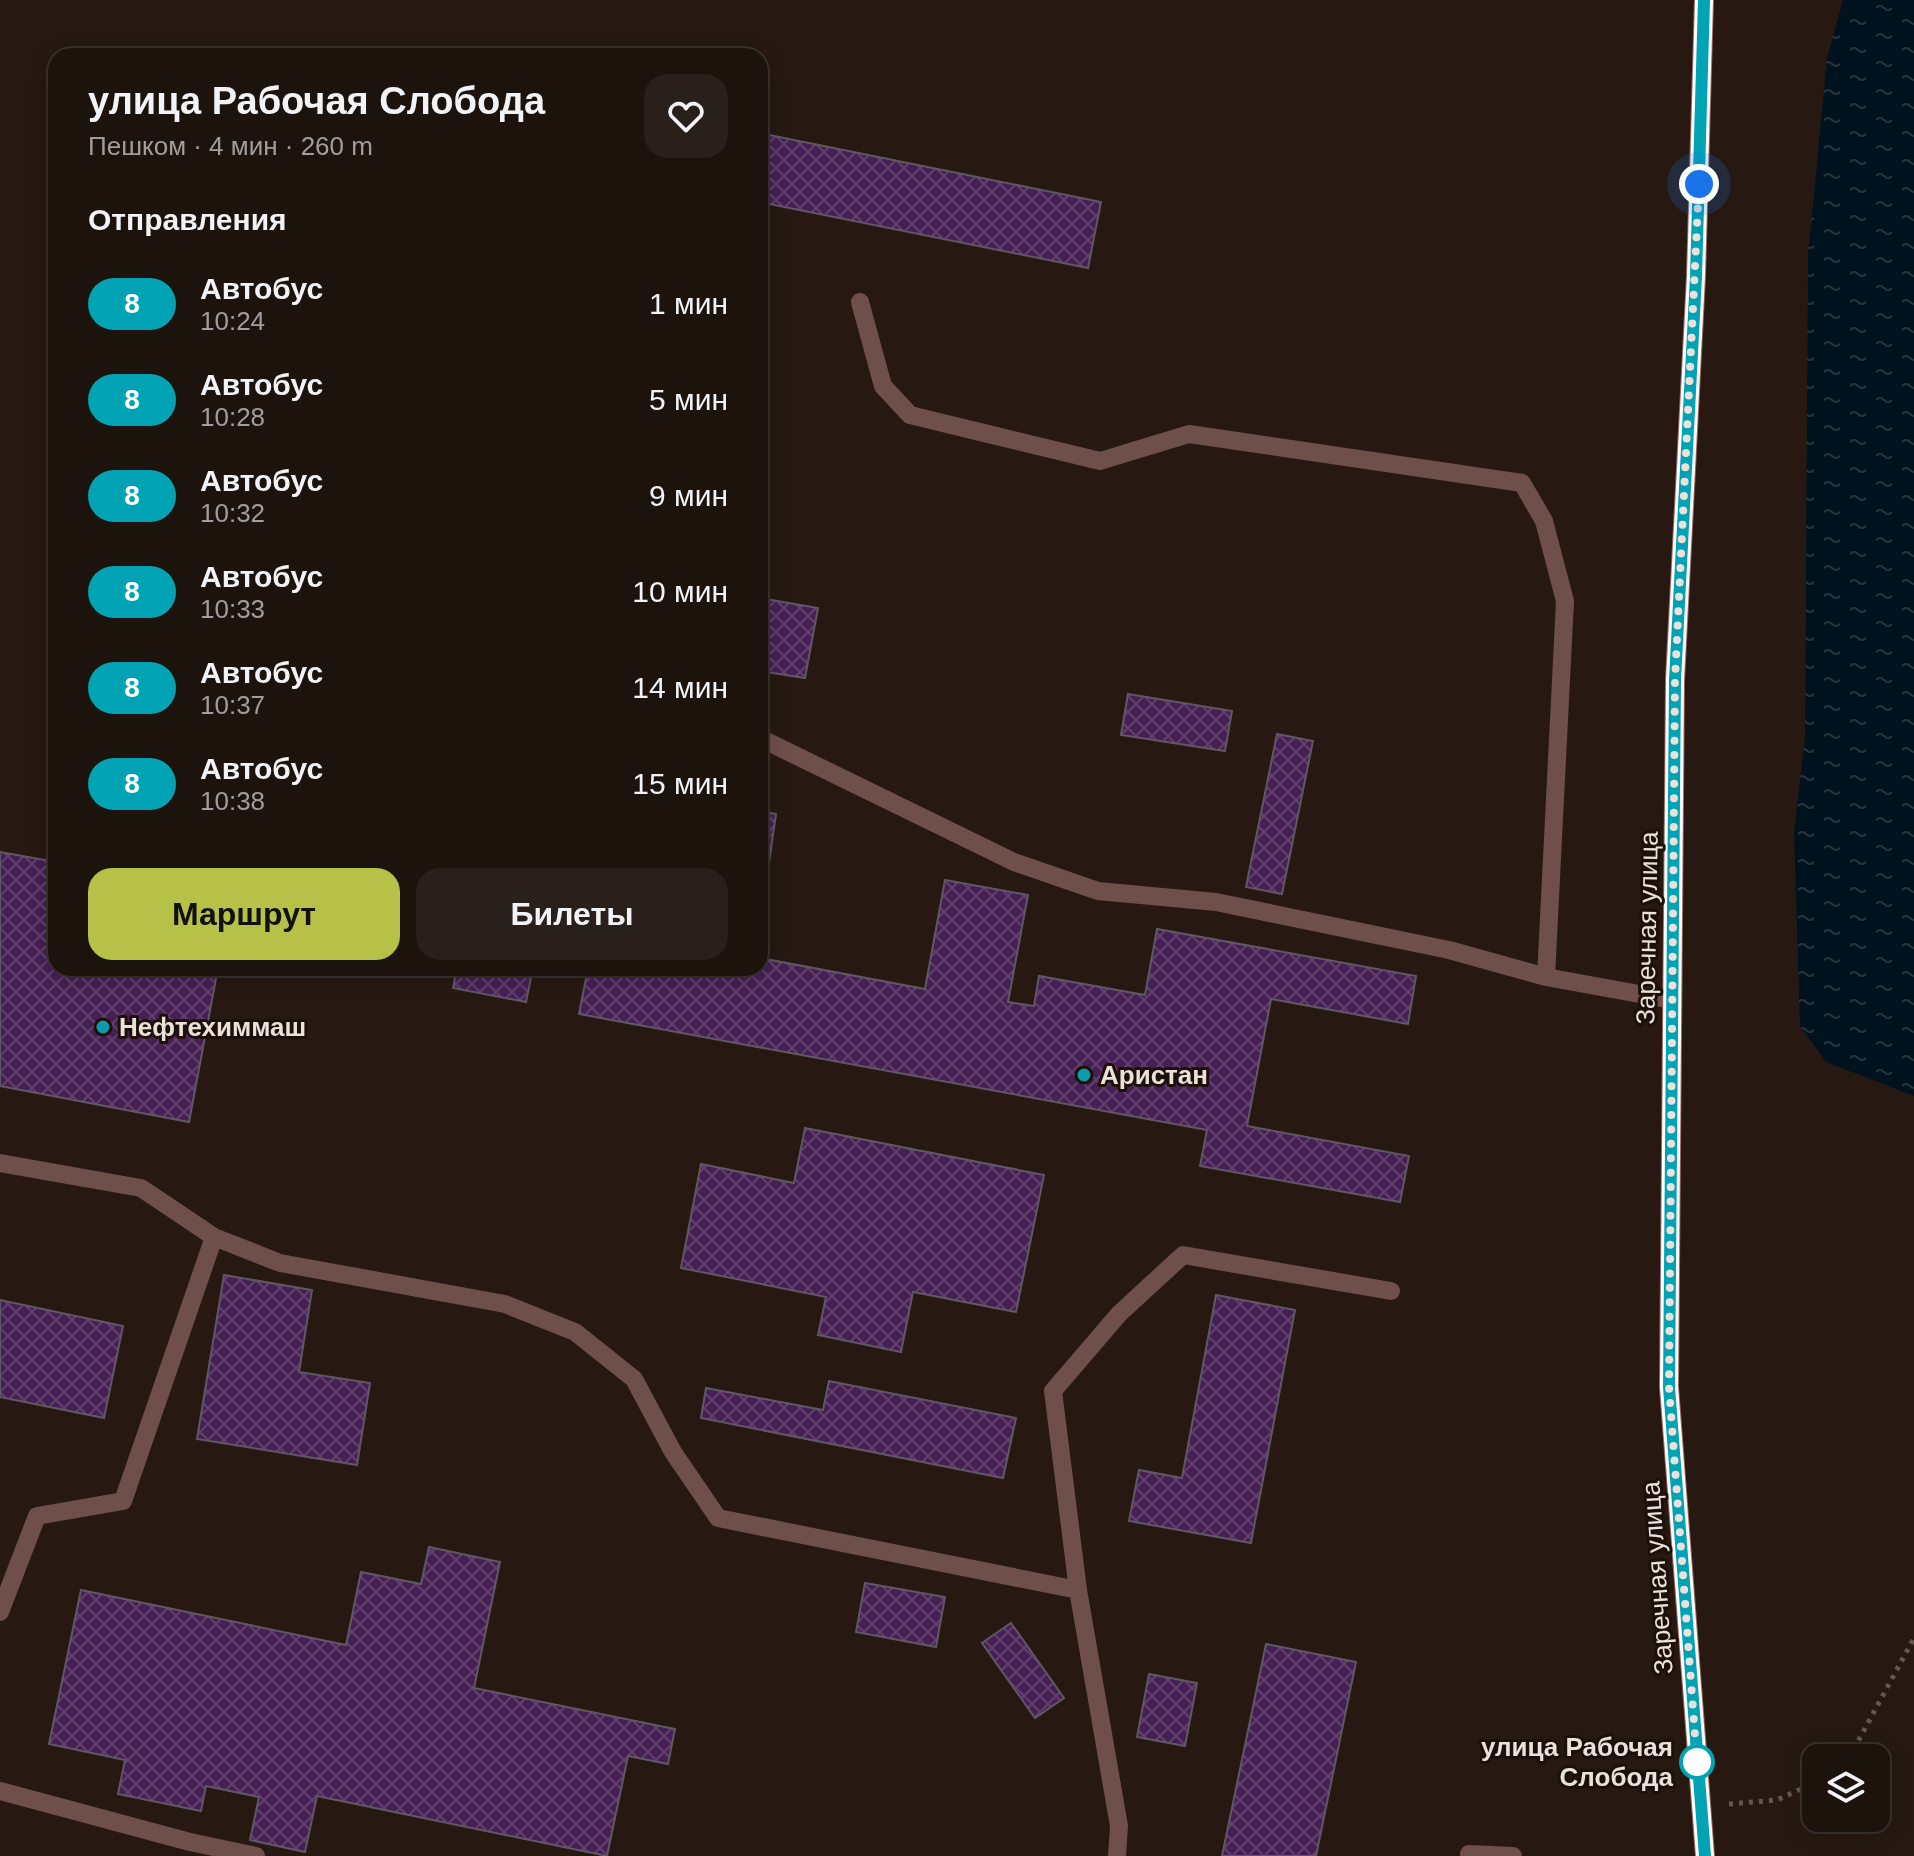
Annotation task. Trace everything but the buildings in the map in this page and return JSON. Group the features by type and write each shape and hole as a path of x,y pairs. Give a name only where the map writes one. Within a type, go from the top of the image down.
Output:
{"street":[{"name":"Заречная улица","path":"1704,0 1696,276 1675,680 1669,1387 1705,1856"}],"lane":[{"path":"860,302 883,386 910,415 1100,461 1189,434 1522,483 1544,521 1565,601 1546,977"},
{"path":"768,742 1014,862 1098,891 1216,902 1449,950 1546,977 1672,1000"},
{"path":"0,1163 141,1188 214,1237 280,1263 505,1304 575,1332 634,1379 673,1452 718,1518 1078,1590"},
{"path":"0,1612 37,1516 123,1501 214,1237"},
{"path":"1117,1856 1119,1826 1078,1590 1053,1391 1119,1314 1183,1255 1391,1291"},
{"path":"0,1791 230,1853 256,1856"},
{"path":"1469,1854 1513,1856"}],"path":[{"path":"1857,1744 1914,1638"},
{"path":"1701,1806 1777,1800 1802,1788"}],"water":[{"path":"1843,0 1914,0 1914,1096 1826,1062 1800,1026 1794,834 1805,737 1808,256 1827,58"}],"bus line":[{"name":"8","path":"1704,0 1696,276 1675,680 1669,1387 1705,1856"}],"place":[{"name":"Нефтехиммаш","path":"103,1027"},
{"name":"Аристан","path":"1084,1075"},
{"name":"улица Рабочая Слобода","path":"1697,1762"}],"route":[{"path":"1697,1762 1669,1387 1675,680 1699,184"}]}
